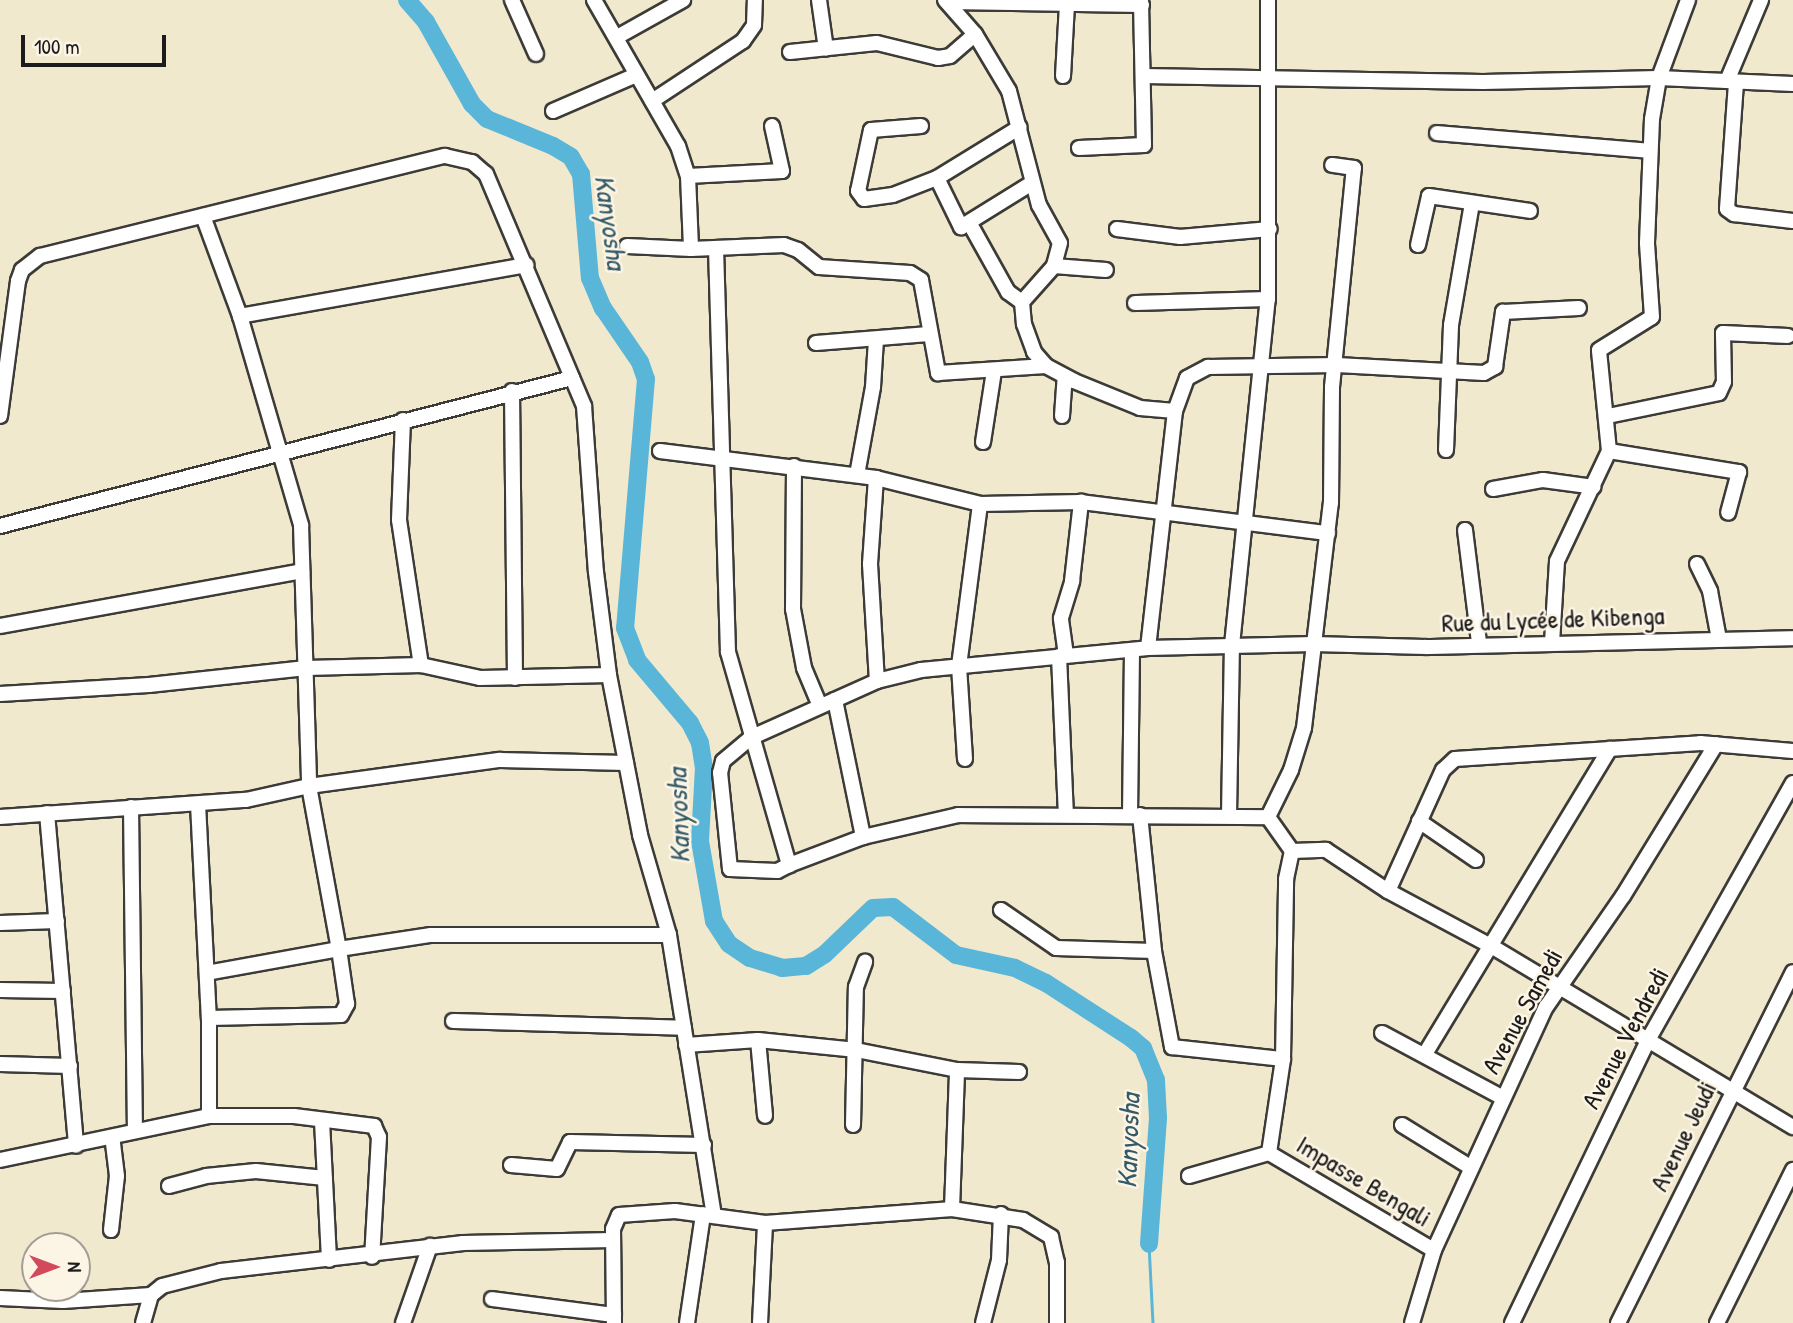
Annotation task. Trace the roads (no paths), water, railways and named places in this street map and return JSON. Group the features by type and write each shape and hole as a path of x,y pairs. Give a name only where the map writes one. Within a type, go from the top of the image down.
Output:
{"street":[{"path":"512,0 536,54"},
{"path":"594,0 678,146 688,176 691,249"},
{"path":"617,37 683,0"},
{"path":"652,101 743,41 754,25 755,0"},
{"path":"819,0 826,49"},
{"path":"1229,815 1231,645 1264,367 1268,299 1268,0"},
{"path":"1552,643 1555,565 1609,451 1608,416 1599,351 1652,317 1647,243 1650,151 1659,78 1688,0"},
{"path":"1761,0 1732,82 1727,209 1734,214 1793,221"},
{"path":"947,1 1142,3 1144,145 1079,148"},
{"path":"947,1 975,34 1009,91 1032,183 1060,243 1054,266 1022,302"},
{"path":"1063,76 1067,4"},
{"path":"790,52 892,44 938,58 950,56 975,34"},
{"path":"553,111 636,75"},
{"path":"1144,76 1483,82 1659,78 1793,85"},
{"path":"688,176 782,171 772,125"},
{"path":"921,126 872,130 860,196 868,200 893,195 937,178 1020,127"},
{"path":"1437,133 1650,151"},
{"path":"0,416 22,270 40,256 459,156 486,174 572,378 590,435 596,572 609,675 626,763 669,935 705,1145 708,1215 687,1323"},
{"path":"1268,817 1292,770 1304,728 1328,533 1337,365 1354,168 1332,165"},
{"path":"937,178 957,226 970,223 1032,183"},
{"path":"1418,245 1429,196 1530,211"},
{"path":"1446,450 1451,325 1472,203"},
{"path":"203,216 240,316 301,525 309,786 347,1004 341,1015 209,1018"},
{"path":"970,223 1008,292 1022,302 1027,336 1046,366 1065,377 1140,408 1175,411"},
{"path":"1117,229 1180,237 1270,229"},
{"path":"628,246 691,249 784,245 798,250 819,267 910,273 921,280 938,373 1046,366"},
{"path":"716,248 728,652 750,738 789,865 863,836 958,815 1268,817"},
{"path":"240,316 526,265"},
{"path":"1054,266 1107,270"},
{"path":"1135,303 1268,299"},
{"path":"1148,648 1175,411 1180,390 1197,371 1337,365 1449,368 1484,373 1494,369 1503,312 1579,308"},
{"path":"1608,416 1718,393 1724,382 1723,333 1788,336"},
{"path":"816,343 929,334"},
{"path":"857,475 873,387 876,339"},
{"path":"983,442 994,371"},
{"path":"1062,416 1065,377"},
{"path":"0,526 512,391 572,378"},
{"path":"512,391 515,678"},
{"path":"404,420 399,520 421,666"},
{"path":"660,451 723,456 876,478 979,504 1081,502 1328,533"},
{"path":"1609,451 1737,471 1740,477 1728,513"},
{"path":"794,466 793,609 804,668 820,706"},
{"path":"876,478 870,564 877,681"},
{"path":"1493,489 1543,480 1594,487"},
{"path":"1066,816 1061,618 1072,581 1081,502"},
{"path":"965,760 959,666 979,504"},
{"path":"1465,530 1479,643"},
{"path":"1697,564 1710,591 1719,639"},
{"path":"0,626 302,571"},
{"name":"Rue du Lycée de Kibenga","path":"789,865 777,871 730,869 720,773 728,755 750,738 877,681 959,666 1148,648 1314,644 1427,648 1479,643 1793,638"},
{"path":"1132,650 1135,815 1154,951 1172,1047 1283,1059"},
{"path":"0,694 149,685 306,668 421,666 480,678 609,675"},
{"path":"835,700 863,836"},
{"path":"1388,891 1443,770 1455,759 1716,744 1793,751"},
{"name":"Avenue Samedi","path":"1412,1323 1434,1250 1470,1167 1558,987 1623,896 1716,744"},
{"path":"1425,1054 1493,947 1610,749"},
{"path":"0,817 246,800 309,786 500,760 626,763"},
{"name":"Avenue Vendredi","path":"1512,1323 1648,1040 1793,783"},
{"path":"198,804 209,1018 209,1115"},
{"path":"131,807 135,1131"},
{"path":"47,813 76,1146"},
{"path":"1268,817 1292,852 1286,879 1283,1059 1269,1153"},
{"path":"1419,821 1476,860"},
{"path":"1292,852 1325,850 1388,891 1493,947 1793,1127"},
{"path":"1000,910 1056,948 1154,951"},
{"path":"0,923 57,921"},
{"path":"207,973 339,949 431,936 669,935"},
{"path":"853,1125 856,987 865,962"},
{"name":"Avenue Jeudi","path":"1618,1323 1793,972"},
{"path":"0,990 63,991"},
{"path":"453,1021 684,1027"},
{"path":"1382,1033 1503,1098"},
{"path":"686,1045 758,1040 856,1050 957,1070 1019,1072"},
{"path":"758,1040 765,1116"},
{"path":"0,1064 71,1066"},
{"path":"952,1209 957,1070"},
{"path":"0,1160 76,1146 209,1115 253,1114 378,1129 372,1257"},
{"path":"323,1121 329,1261"},
{"path":"1402,1125 1470,1167"},
{"path":"111,1230 117,1177 112,1138"},
{"path":"511,1165 557,1169 570,1142 705,1145"},
{"name":"Impasse Bengali","path":"1189,1176 1269,1153 1434,1250"},
{"path":"1717,1323 1793,1170"},
{"path":"169,1186 206,1175 256,1171 325,1178"},
{"path":"492,1299 614,1319 613,1240 620,1215 653,1211 765,1223 952,1209 1001,1214 1023,1220 1051,1237 1057,1262 1057,1323"},
{"path":"983,1323 999,1260 1001,1214"},
{"path":"760,1323 765,1223"},
{"path":"0,1298 63,1301 150,1295 174,1282 221,1271 372,1257 430,1246 613,1240"},
{"path":"403,1323 430,1246"},
{"path":"143,1323 150,1295"}],"waterway":[{"name":"Kanyosha","path":"407,0 426,22 472,104 487,119 553,146 571,157 581,174 590,278 603,308 640,362 646,379 625,628 637,660 690,723 700,743 704,767 700,841 714,921 729,944 750,958 782,968 806,966 825,954 873,908 893,907 956,955 1015,968 1046,983 1131,1038 1143,1048 1156,1080 1158,1118 1149,1244"},
{"name":"Kanyosha","path":"1149,1244 1153,1323"}]}
